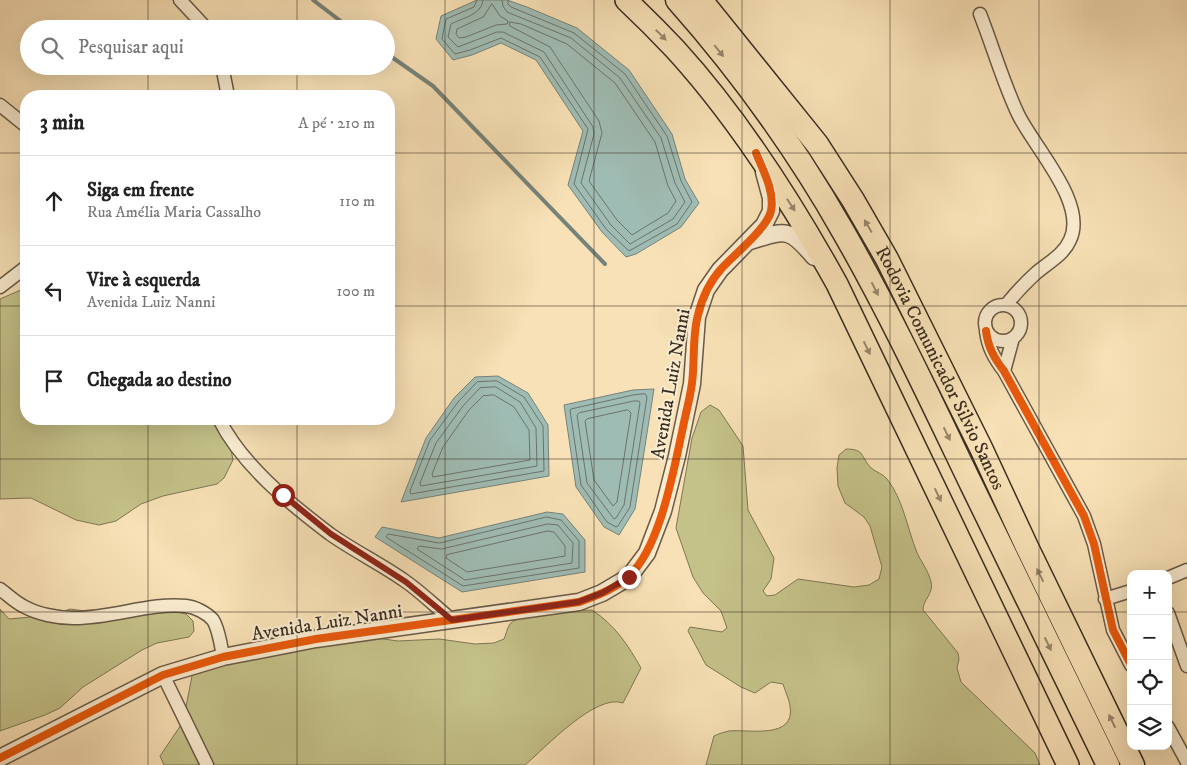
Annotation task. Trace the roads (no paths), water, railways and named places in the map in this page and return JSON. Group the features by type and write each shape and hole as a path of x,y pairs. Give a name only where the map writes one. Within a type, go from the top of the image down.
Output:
{"highway":[{"path":"626,0 675,49 709,89 756,152 796,212 837,284 1068,765"},
{"name":"Rodovia Comunicador Silvio Santos","path":"676,0 742,79 773,121 844,232 938,415 1108,765"},
{"name":"Rodovia Comunicador Silvio Santos","path":"701,0 817,144 853,200 887,259 917,317 1133,765"},
{"path":"719,0 762,57 817,144"}],"street":[{"path":"180,0 199,20"},
{"path":"980,14 1018,115 1053,168 1072,208 1074,225 1071,240 1060,255 1036,273 1018,290 1006,305"},
{"path":"224,75 227,90"},
{"path":"0,104 20,121"},
{"name":"Avenida Luiz Nanni","path":"0,758 163,675 223,657 316,639 578,602 602,593 629,577 647,554 663,511 692,384 697,317 706,290 720,270 764,225 771,211 768,183 756,152"},
{"path":"748,242 783,233 792,235 802,242 837,284"},
{"path":"0,287 20,272"},
{"path":"1004,371 1013,338 1021,322 1016,311 1006,305 995,306 987,314 985,320 991,353 1004,371 1084,516 1094,544 1113,630 1128,660"},
{"path":"986,331 995,339 1001,341 1013,338"},
{"path":"222,425 227,435 252,467 283,495 331,534 406,582 452,620"},
{"path":"1172,576 1187,570"},
{"path":"0,589 24,607 53,616 73,618 166,606 188,606 202,611 213,620 220,639 223,657"},
{"path":"1105,599 1127,593"},
{"path":"1169,615 1187,666"},
{"path":"163,675 208,765"},
{"path":"1172,734 1187,762"}],"water":[{"path":"477,0 507,0 577,28 629,70 672,134 685,179 699,203 681,227 636,254 626,257 602,232 568,185 583,131 536,60 501,43 472,55 453,60 436,39 441,16"},
{"path":"498,376 528,393 548,425 549,476 401,502 426,438 454,398 475,377"},
{"path":"654,389 635,509 619,535 604,527 576,487 564,405 633,390"},
{"path":"547,512 563,514 585,540 585,572 462,592 375,537 382,527 439,538"}],"waterway":[{"path":"313,0 339,20"},
{"path":"395,59 433,86 605,264"}]}
